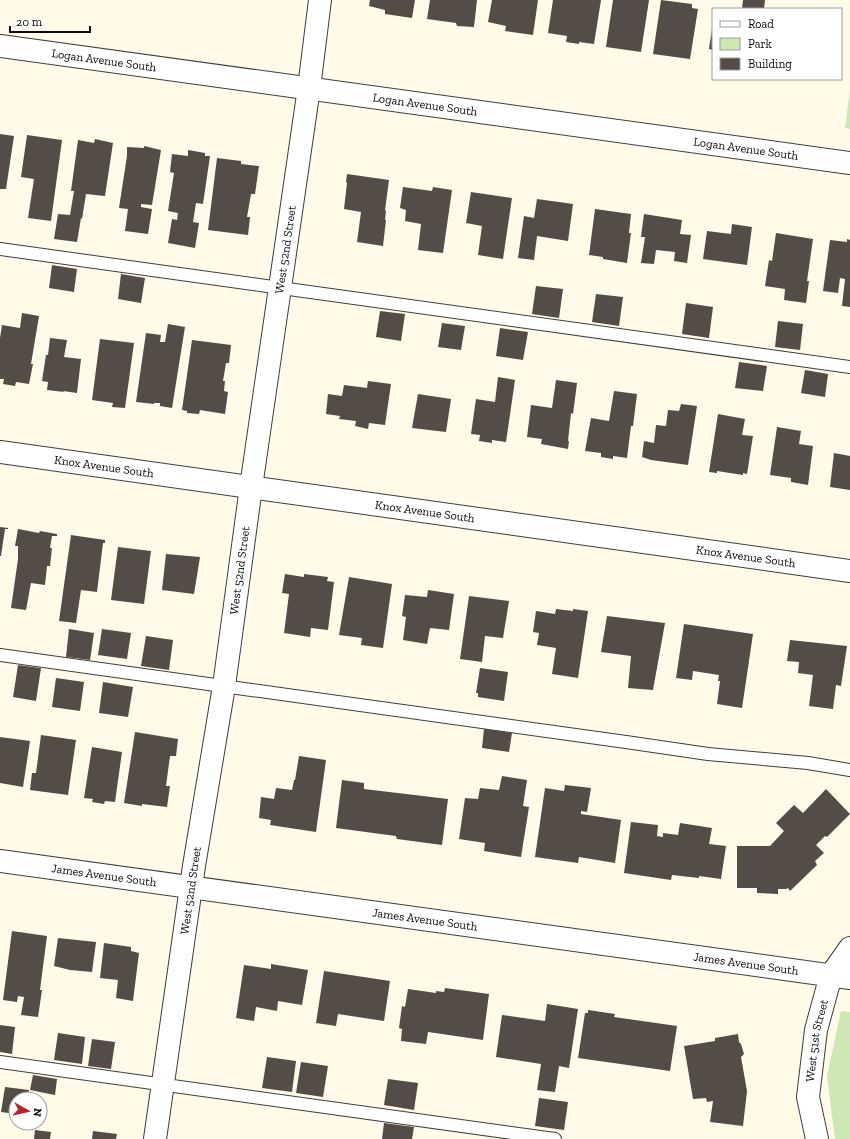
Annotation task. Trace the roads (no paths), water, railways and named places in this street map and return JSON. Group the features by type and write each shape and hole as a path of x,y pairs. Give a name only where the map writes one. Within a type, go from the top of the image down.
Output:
{"street":[{"name":"West 52nd Street","path":"155,1139 194,866 224,686 251,487 309,88 320,0"},
{"name":"Logan Avenue South","path":"0,46 850,163"},
{"name":"Knox Avenue South","path":"0,452 850,571"},
{"name":"James Avenue South","path":"0,861 840,976"},
{"name":"West 51st Street","path":"817,1139 808,1097 816,1030 840,976 850,948"}],"lane":[{"path":"0,249 850,367"},
{"path":"0,655 708,754 808,763 850,770"},
{"path":"0,1062 555,1139"}]}
